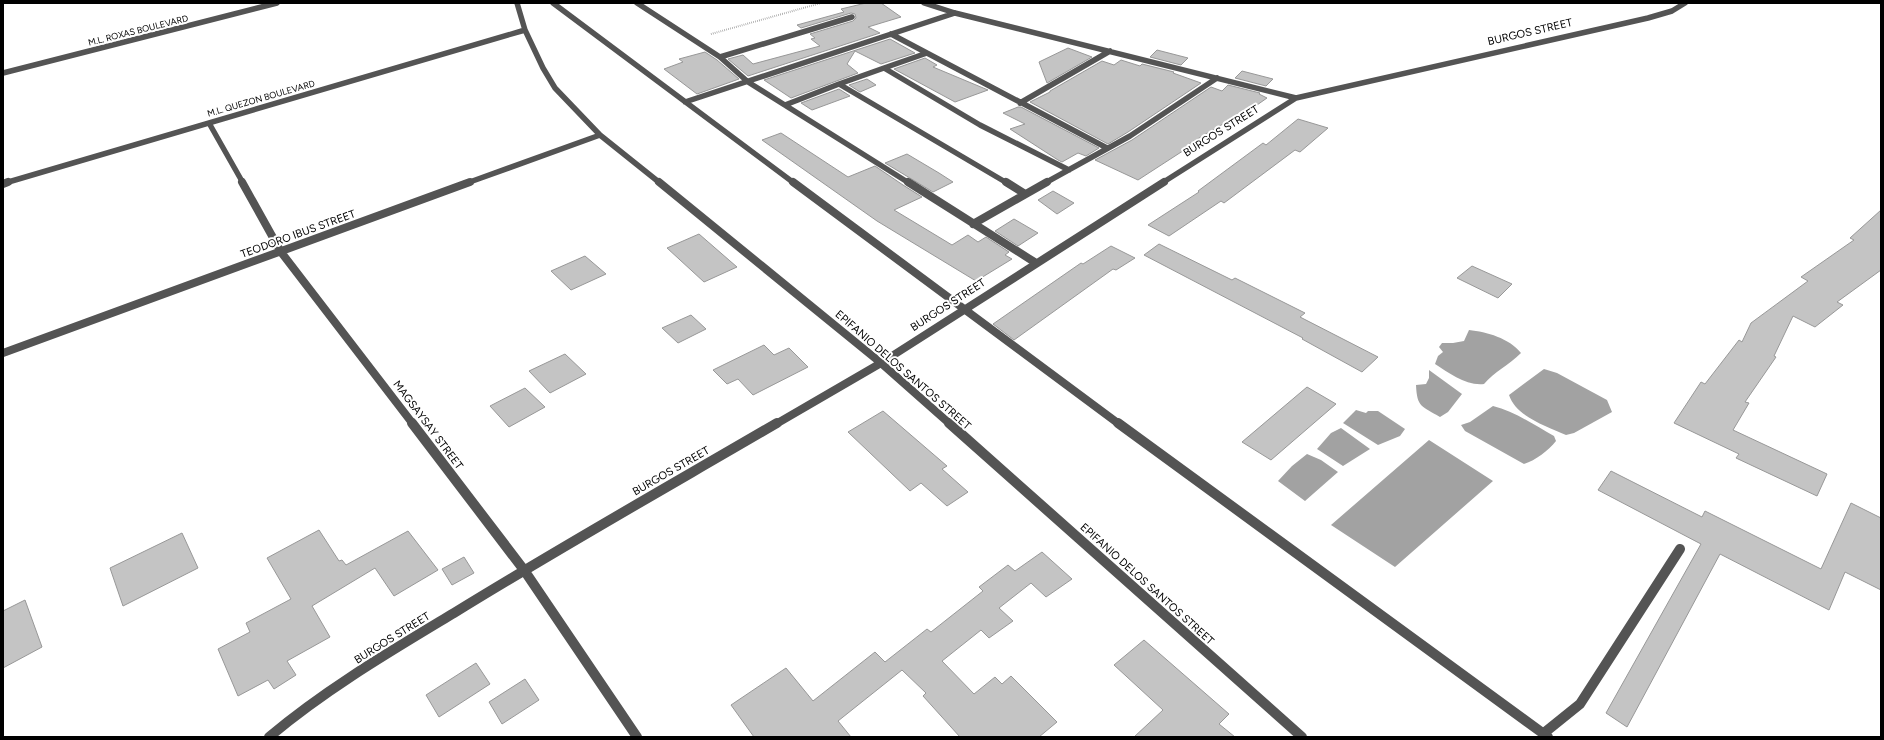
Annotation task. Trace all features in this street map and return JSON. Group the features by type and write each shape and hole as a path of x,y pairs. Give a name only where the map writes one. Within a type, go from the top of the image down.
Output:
{"street":[{"name":"M.L. ROXAS BOULEVARD","path":"3,73 277,3"},
{"name":"EPIFANIO DELOS SANTOS STREET","path":"517,3 525,30 543,68 555,88 600,135 881,363 1302,737"},
{"path":"553,3 963,310 1546,735 1580,704 1680,549"},
{"path":"637,3 720,57 748,82 1036,263"},
{"path":"924,3 955,13 1296,98"},
{"name":"BURGOS STREET","path":"269,737 293,717 377,660 524,570 881,363 1296,98 1648,18 1672,10 1685,3"},
{"path":"685,102 955,13"},
{"path":"720,57 852,16"},
{"name":"M.L. QUEZON BOULEVARD","path":"3,184 525,30"},
{"path":"891,34 1107,148"},
{"path":"1020,103 1110,51"},
{"path":"785,104 926,53"},
{"path":"884,68 986,127 1069,170"},
{"path":"973,224 1130,136 1217,78"},
{"path":"839,84 1025,194"},
{"name":"MAGSAYSAY STREET","path":"209,122 281,252 524,570 637,737"},
{"name":"TEODORO IBUS STREET","path":"3,353 600,135"}],"path":[{"path":"693,39 821,3"}],"shaded area":[{"path":"1469,330 1483,332 1504,340 1510,343 1521,353 1484,384 1464,381 1435,364 1438,356 1443,352 1439,347 1442,343 1464,341"},
{"path":"1544,369 1557,373 1607,400 1612,412 1574,433 1566,435 1525,415 1513,403 1509,395"},
{"path":"1429,370 1462,394 1448,412 1440,417 1422,406 1418,398 1416,385 1426,384 1429,378"},
{"path":"1493,406 1509,411 1524,419 1554,436 1556,441 1542,455 1524,464 1465,431 1461,425 1470,422"},
{"path":"1356,410 1366,413 1368,411 1378,411 1405,429 1400,436 1378,445 1343,423"},
{"path":"1341,428 1370,449 1343,466 1317,449 1331,433"},
{"path":"1429,440 1493,481 1395,567 1331,525"},
{"path":"1307,454 1321,460 1338,472 1305,501 1278,481 1292,466"}],"building":[{"path":"866,3 881,3 901,17 868,27 880,33 748,76 728,59 743,55 753,64 820,46 811,39 815,38 810,34 853,21 856,18 855,14 851,13 801,28 797,25 844,12 841,9"},
{"path":"890,39 915,53 881,64 855,51 847,64 858,73 791,98 764,80"},
{"path":"1068,48 1092,57 1047,83 1039,62"},
{"path":"1157,50 1188,58 1181,65 1150,57"},
{"path":"705,52 739,79 697,94 664,69 683,62 679,59"},
{"path":"925,58 937,65 933,67 988,90 955,102 894,69"},
{"path":"1121,60 1140,66 1142,64 1174,72 1173,73 1201,83 1108,144 1030,102 1050,92 1102,61 1114,65"},
{"path":"1242,71 1273,79 1266,86 1235,78"},
{"path":"867,79 876,85 860,92 849,85"},
{"path":"1228,85 1260,93 1259,94 1267,98 1247,112 1245,111 1189,144 1192,145 1138,180 1095,160 1132,140 1211,87 1222,91"},
{"path":"839,89 850,96 812,110 801,103"},
{"path":"1021,107 1099,148 1086,156 1078,153 1062,162 1058,160 1010,129 1025,124 1003,113"},
{"path":"1298,119 1328,128 1300,152 1295,150 1224,203 1221,201 1169,236 1148,225 1199,192 1198,191 1263,143 1266,145"},
{"path":"781,133 848,177 875,166 922,197 894,210 952,245 968,235 978,242 986,237 1009,252 1005,255 1012,259 976,281 877,221 762,140"},
{"path":"907,154 953,182 933,192 885,163"},
{"path":"1053,191 1074,203 1057,214 1038,200"},
{"path":"1881,210 1881,270 1837,302 1843,305 1815,327 1793,316 1774,356 1776,357 1745,402 1749,403 1733,430 1827,474 1817,496 1736,458 1739,454 1674,423 1701,382 1705,384 1739,340 1742,342 1751,323 1808,281 1801,277 1854,240 1850,238"},
{"path":"1014,219 1038,233 1018,246 995,231"},
{"path":"699,234 737,267 704,282 667,248"},
{"path":"1159,244 1232,280 1235,278 1305,313 1300,317 1378,357 1362,372 1302,339 1303,338 1144,255"},
{"path":"1111,246 1135,258 1116,270 1113,269 1014,340 993,324 1081,263 1083,264"},
{"path":"585,256 606,274 571,290 551,271"},
{"path":"1472,266 1512,284 1498,298 1457,278"},
{"path":"691,315 706,329 678,343 662,328"},
{"path":"764,345 774,355 789,348 808,367 753,395 738,379 727,384 713,370"},
{"path":"565,354 586,374 550,393 529,371"},
{"path":"1307,387 1336,404 1271,460 1242,442"},
{"path":"525,388 545,407 509,427 490,406"},
{"path":"883,411 947,466 942,469 968,492 947,506 921,483 910,491 848,432"},
{"path":"1611,471 1702,517 1705,511 1821,569 1851,503 1881,518 1881,590 1845,572 1829,610 1720,554 1627,727 1606,713 1701,544 1598,490"},
{"path":"319,530 339,561 342,560 346,565 408,531 438,570 394,596 375,568 312,606 330,637 287,661 296,675 274,689 268,680 238,696 218,649 250,632 246,623 291,599 267,558"},
{"path":"182,533 198,568 123,606 110,568"},
{"path":"1042,552 1072,579 1046,597 1031,583 999,608 1013,621 989,638 981,630 942,661 974,694 995,677 1002,684 1011,676 1057,722 1039,737 960,737 923,696 926,693 902,670 838,721 851,737 754,737 731,705 786,668 813,701 875,652 885,662 927,629 931,632 983,591 979,587 1008,565 1015,571"},
{"path":"464,557 474,573 452,585 442,569"},
{"path":"25,600 42,647 3,668 3,611"},
{"path":"1144,640 1229,714 1219,724 1235,737 1134,737 1163,710 1114,665"},
{"path":"476,663 490,684 439,717 426,695"},
{"path":"525,679 539,700 502,724 489,702"}]}
